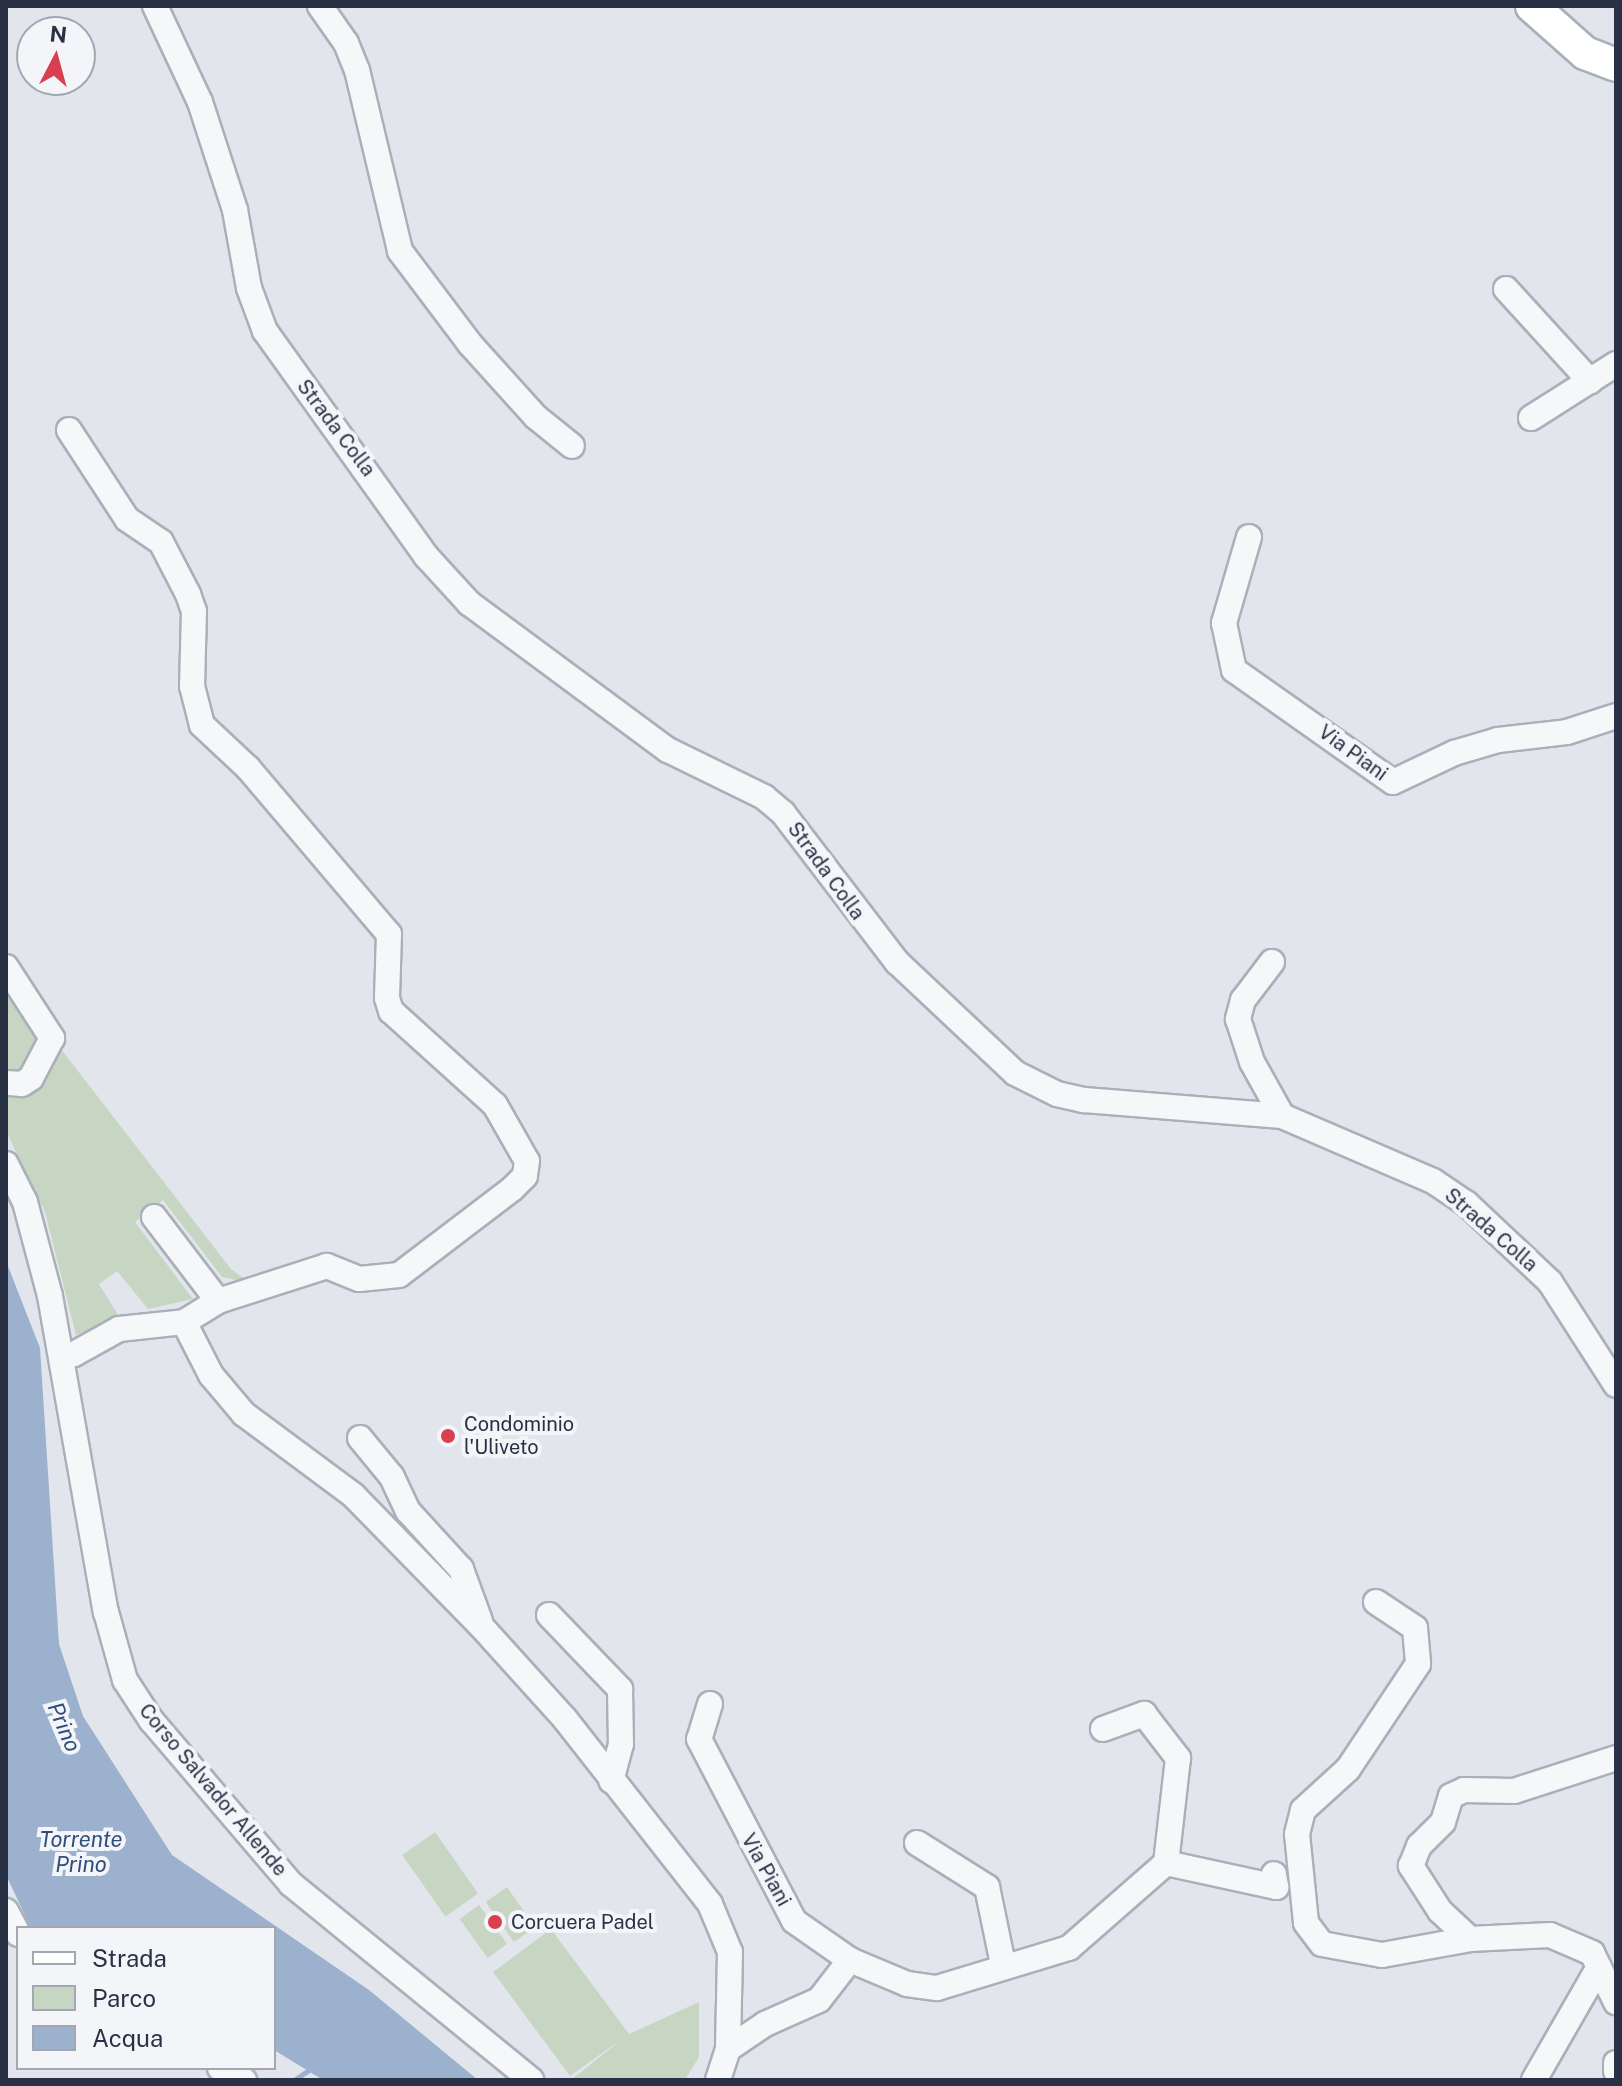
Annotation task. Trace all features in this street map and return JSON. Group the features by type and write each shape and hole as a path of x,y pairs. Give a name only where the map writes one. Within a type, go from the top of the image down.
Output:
{"main road":[{"path":"1532,6 1585,53 1616,65"}],"street":[{"name":"Strada Colla","path":"155,6 200,102 235,210 249,288 265,331 426,556 469,603 668,750 773,805 831,871 897,962 1015,1073 1057,1094 1084,1100 1282,1116 1433,1181 1466,1203 1564,1299 1616,1385"},
{"path":"320,6 346,43 357,70 400,251 470,344 536,417 572,446"},
{"path":"1506,289 1590,381"},
{"path":"1531,418 1616,364"},
{"path":"62,1355 74,1354 119,1329 155,1321 184,1322 218,1301 327,1266 359,1279 399,1275 512,1189 525,1176 527,1161 495,1105 391,1011 387,998 389,934 248,768 202,725 192,686 194,611 188,594 161,542 127,519 69,430"},
{"name":"Via Piani","path":"1249,537 1224,623 1234,670 1393,782 1454,753 1498,740 1567,732 1616,716"},
{"path":"1272,962 1243,1000 1238,1019 1252,1062 1282,1116"},
{"path":"6,967 52,1038 31,1078 22,1084 6,1083"},
{"name":"Corso Salvador Allende","path":"6,1164 25,1202 62,1355 106,1612 125,1680 151,1720 291,1884 531,2080"},
{"path":"154,1217 218,1301"},
{"path":"184,1322 211,1375 244,1414 353,1495 481,1626 565,1719 710,1904 730,1952 728,2049 718,2080"},
{"path":"360,1438 392,1477 408,1511 461,1569 481,1626"},
{"path":"1376,1602 1415,1628 1418,1664 1348,1769 1303,1810 1297,1834 1306,1923 1322,1944 1382,1955 1470,1939 1550,1935 1592,1953 1616,2002"},
{"path":"549,1615 620,1689 621,1744 611,1781"},
{"name":"Via Piani","path":"710,1704 699,1739 738,1821 794,1921 850,1960 907,1984 937,1988 1003,1964 1069,1948 1166,1863"},
{"path":"1103,1729 1144,1714 1178,1758 1166,1863 1276,1887 1274,1874"},
{"path":"1470,1939 1440,1911 1411,1866 1419,1846 1443,1822 1451,1796 1464,1790 1514,1791 1616,1758"},
{"path":"917,1843 987,1887 1003,1964"},
{"path":"6,1911 16,1930"},
{"path":"728,2049 765,2024 819,2000 850,1960"},
{"path":"1534,2080 1599,1967"},
{"path":"1616,2063 1616,2071"},
{"path":"224,2070 244,2080"}],"green space":[{"path":"6,988 43,1043 26,1072 6,1077"},
{"path":"61,1049 231,1269 250,1283 222,1277 163,1200 135,1222 193,1299 148,1309 117,1271 99,1284 120,1318 76,1335 45,1212 6,1131 6,1092 42,1081"},
{"path":"435,1832 478,1893 445,1916 402,1855"},
{"path":"507,1887 535,1927 514,1942 486,1902"},
{"path":"479,1905 507,1944 488,1958 460,1919"},
{"path":"551,1929 629,2034 699,2002 699,2057 685,2080 571,2080 622,2039 570,2076 493,1972"}],"water":[{"name":"Torrente Prino","path":"6,1261 40,1348 59,1644 83,1716 172,1855 276,1926 30,1926 6,1875"},
{"name":"Torrente Prino","path":"276,1926 369,1990 478,2080 323,2080 276,2051"}],"waterway":[{"path":"294,2080 313,2067"}],"place":[{"name":"Condominio l'Uliveto","path":"448,1436"},
{"name":"Corcuera Padel","path":"495,1922"}],"water label":[{"name":"Prino","path":"64,1727"}]}
